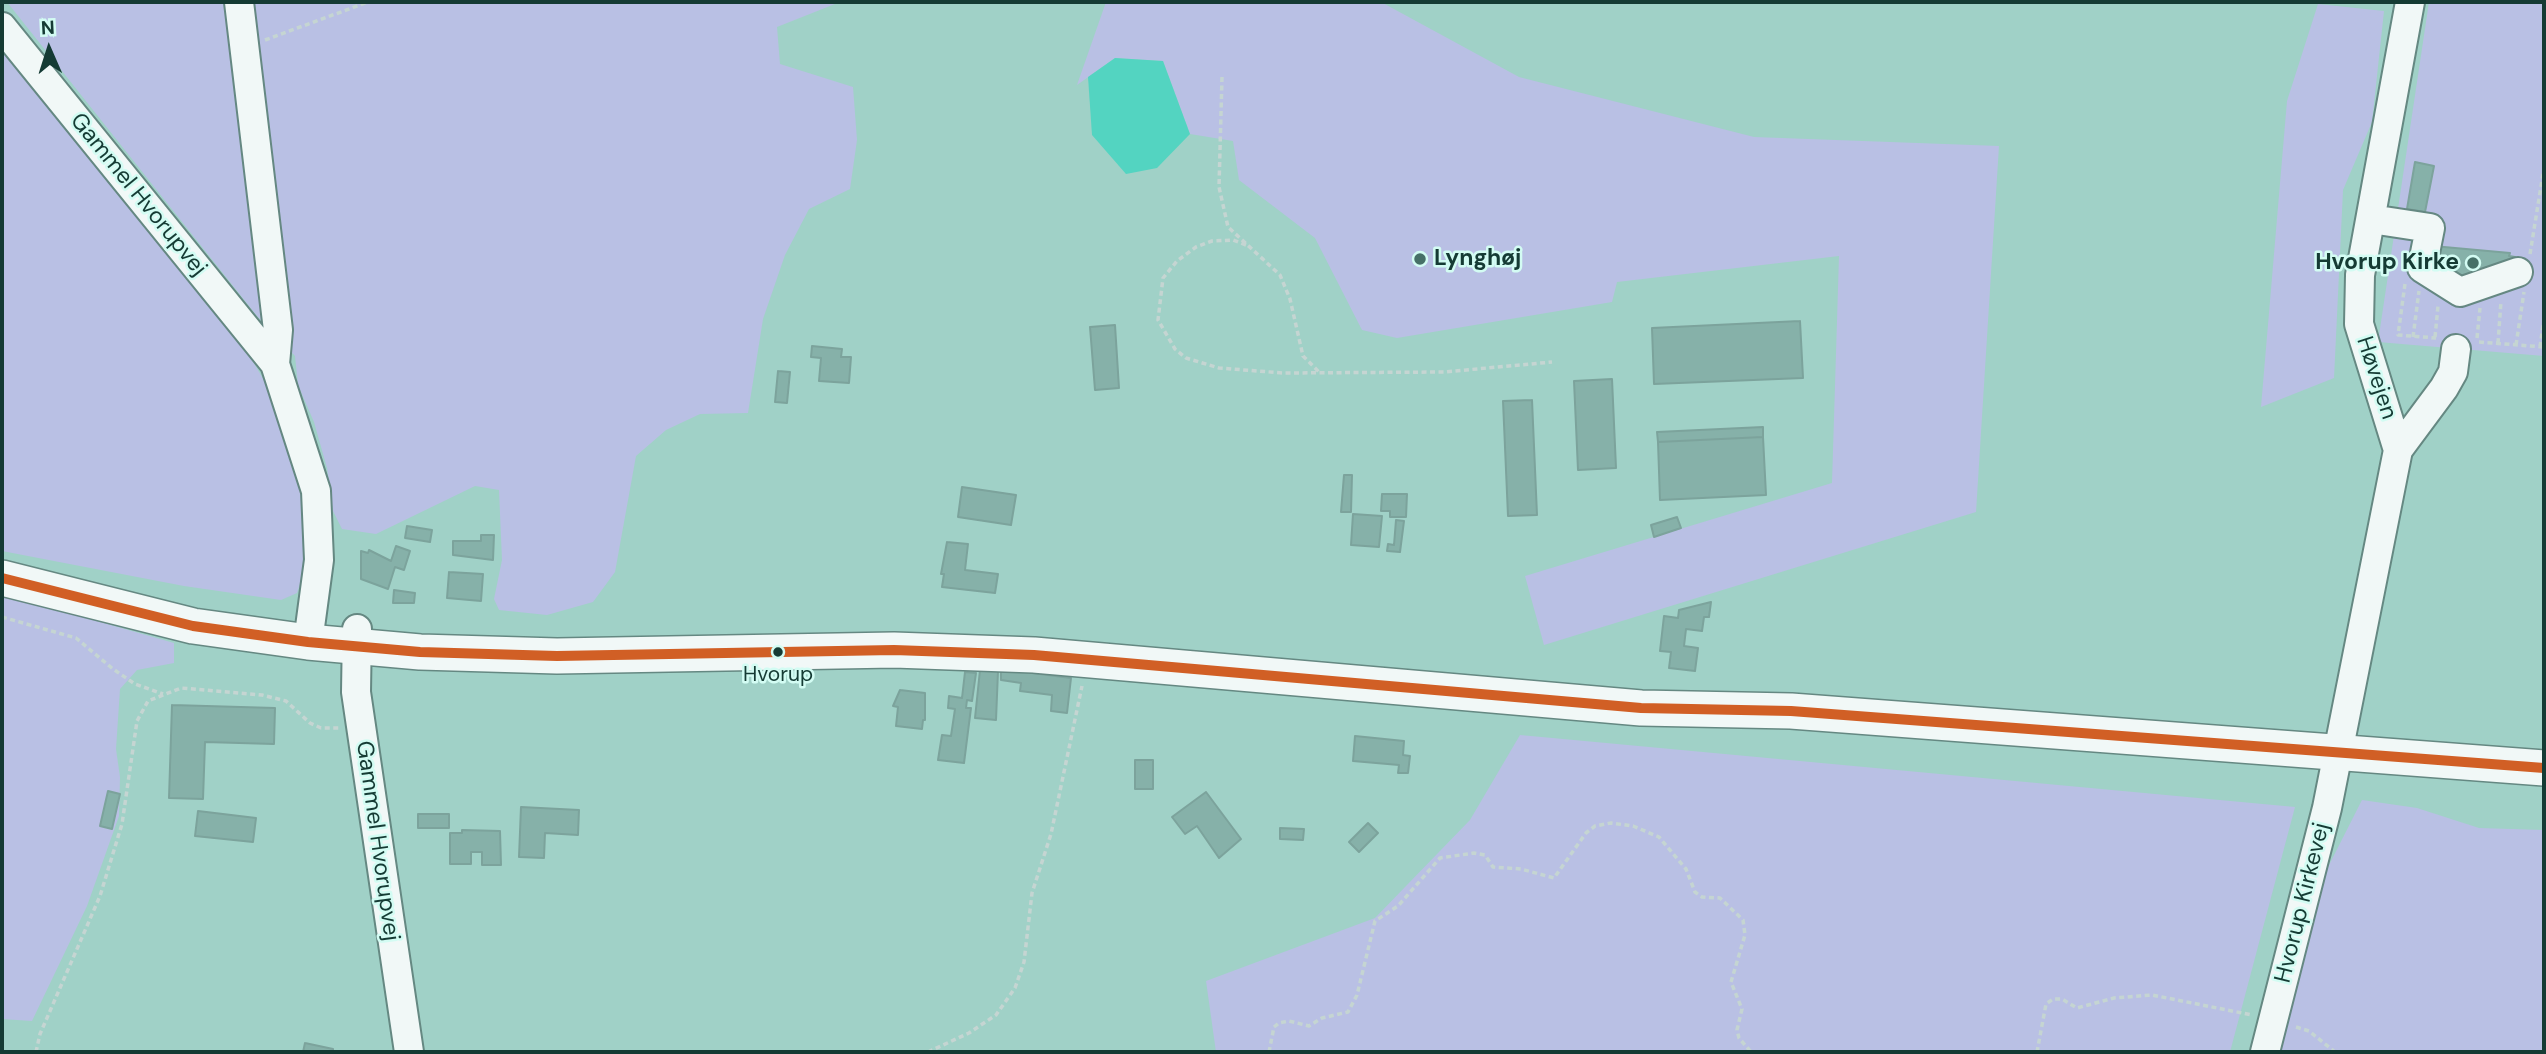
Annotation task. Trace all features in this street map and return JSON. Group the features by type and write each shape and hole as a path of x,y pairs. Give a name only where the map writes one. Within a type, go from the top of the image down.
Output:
{"main road":[{"path":"2,578 193,626 309,633 557,656 894,650 1088,659 1641,708 1791,711 2544,768"},
{"path":"356,638 895,632 1035,637 1644,690 1791,711"}],"street":[{"name":"Gammel Hvorupvej","path":"239,2 278,330 275,364"},
{"name":"Høvejen","path":"2339,753 2398,450 2359,324 2360,275 2410,2"},
{"name":"Gammel Hvorupvej","path":"2,27 275,364 316,491 319,559 309,633"},
{"path":"2371,219 2430,228 2431,274 2460,292 2512,276"},
{"path":"2398,450 2453,372 2456,343"},
{"name":"Gammel Hvorupvej","path":"356,638 361,728 409,1052"},
{"name":"Hvorup Kirkevej","path":"2265,1052 2339,753"}],"path":[{"path":"244,48 368,2"},
{"path":"1222,77 1219,187 1228,226 1280,275 1290,299 1303,356 1320,373"},
{"path":"2498,344 2512,276 2543,174"},
{"path":"1246,245 1233,240 1212,241 1196,247 1177,261 1163,278 1158,320 1175,349 1186,358 1219,368 1320,373 1444,372 1552,362"},
{"path":"2431,274 2456,343"},
{"path":"2413,337 2431,274"},
{"path":"2456,343 2512,276"},
{"path":"2512,276 2516,345"},
{"path":"2540,347 2544,318"},
{"path":"2,617 76,638 124,677 165,695"},
{"path":"928,1052 969,1033 996,1015 1015,988 1024,962 1032,893 1051,834 1088,659"},
{"path":"36,1052 40,1034 100,896 122,824 137,721 148,701 181,688 262,695 286,701 310,723 321,728 361,728"},
{"path":"1269,1052 1274,1027 1279,1023 1289,1021 1310,1026 1322,1018 1348,1012 1357,995 1375,921 1398,906 1440,858 1474,853 1485,855 1493,867 1521,869 1555,878 1587,833 1595,826 1611,823 1633,826 1659,837 1686,869 1695,892 1702,897 1720,898 1743,920 1745,935 1731,982 1742,1009 1737,1030 1739,1038 1751,1052"},
{"path":"2037,1052 2046,1004 2053,999 2062,999 2077,1009 2114,999 2152,995 2273,1019 2309,1031 2335,1052"}],"shaded area":[{"path":"7,2 840,2 777,27 780,64 853,87 857,140 850,189 809,209 785,255 763,319 748,413 700,414 666,430 636,456 615,572 593,602 547,615 499,610 494,599 502,560 499,490 475,486 376,534 342,529 333,511 327,468 314,422 298,385 295,356 257,316"},
{"path":"1106,2 1381,2 1519,77 1754,137 1999,146 1976,512 1544,645 1525,576 1832,483 1839,256 1617,282 1612,302 1397,338 1362,330 1315,238 1239,180 1233,141 1190,134 1163,61 1115,58 1077,85"},
{"path":"2429,2 2544,2 2544,356 2378,342"},
{"path":"2318,4 2384,11 2372,122 2343,190 2334,378 2261,407 2287,101"},
{"path":"2,45 241,341 269,389 297,458 307,519 307,562 297,593 281,600 184,586 2,551"},
{"path":"1115,58 1163,61 1190,134 1157,168 1126,174 1092,135 1088,77"},
{"path":"2,594 174,643 174,663 137,670 120,689 116,749 120,777 119,816 87,906 32,1021 2,1019"},
{"path":"1520,735 2295,807 2230,1052 1216,1052 1206,981 1375,918 1470,820"},
{"path":"2362,800 2417,808 2479,828 2544,830 2544,1052 2276,1052 2323,877"}],"building":[{"path":"2415,162 2434,166 2425,212 2407,209"},
{"name":"Hvorup Kirke","path":"2433,246 2510,253 2509,256 2515,257 2514,271 2452,284 2432,270"},
{"path":"1800,321 1803,378 1654,384 1652,328"},
{"path":"1115,325 1119,388 1095,390 1090,327"},
{"path":"812,346 842,349 841,357 851,357 849,383 819,381 821,358 811,357"},
{"path":"778,371 790,372 787,403 775,402"},
{"path":"1612,379 1616,468 1578,470 1574,381"},
{"path":"1532,400 1537,515 1508,516 1503,401"},
{"path":"1763,427 1763,437 1658,442 1657,432"},
{"path":"1763,437 1766,495 1660,500 1658,442"},
{"path":"1344,475 1352,475 1351,512 1341,512"},
{"path":"962,487 1016,495 1011,525 958,517"},
{"path":"1382,494 1407,494 1406,517 1390,517 1390,511 1381,511"},
{"path":"1353,514 1382,516 1379,547 1351,545"},
{"path":"1677,517 1681,528 1654,537 1651,525"},
{"path":"1396,520 1404,521 1400,552 1387,551 1388,544 1394,545"},
{"path":"407,526 432,530 430,542 405,538"},
{"path":"481,535 494,535 493,560 453,555 453,541 481,541"},
{"path":"947,542 968,544 965,570 998,574 995,593 942,587 944,574 941,574"},
{"path":"396,546 410,551 404,570 395,567 388,589 361,579 361,551 368,553 369,550 391,561"},
{"path":"449,572 483,574 481,601 447,598"},
{"path":"394,590 415,593 414,603 393,603"},
{"path":"1711,602 1709,617 1704,617 1702,631 1686,629 1684,646 1698,648 1695,671 1669,668 1671,652 1660,651 1664,616 1678,618 1679,610"},
{"path":"1001,669 1071,678 1067,713 1051,711 1052,695 1020,691 1021,683 1001,680"},
{"path":"980,670 998,671 996,720 975,718"},
{"path":"965,672 976,673 972,701 967,700 966,708 971,708 964,763 938,760 942,735 951,736 955,709 948,708 949,696 962,698"},
{"path":"900,690 925,693 925,720 922,729 896,726 898,707 893,706"},
{"path":"172,705 275,708 274,744 205,742 203,799 169,798"},
{"path":"1355,736 1404,741 1403,755 1410,756 1408,773 1398,773 1399,765 1353,761"},
{"path":"1135,760 1153,760 1153,789 1135,789"},
{"path":"108,791 120,794 112,829 100,826"},
{"path":"1206,792 1241,839 1219,858 1197,826 1185,834 1172,817"},
{"path":"521,807 579,810 578,835 545,833 544,858 519,857"},
{"path":"198,811 256,818 253,842 195,836"},
{"path":"418,814 449,814 449,828 418,828"},
{"path":"1368,823 1378,833 1359,852 1349,842"},
{"path":"1280,828 1304,829 1303,840 1280,839"},
{"path":"462,830 500,831 501,865 482,865 482,852 471,852 471,864 450,864 450,833 462,833"},
{"path":"305,1043 333,1049 333,1052 303,1052"}],"transit line":[{"path":"2,578 193,626 308,642 420,652 557,656 894,650 1034,655 1641,708 1791,711 2544,768"}],"place":[{"name":"Lynghøj","path":"1420,259"},
{"name":"Hvorup Kirke","path":"2473,263"},
{"name":"Hvorup","path":"778,652"}]}
